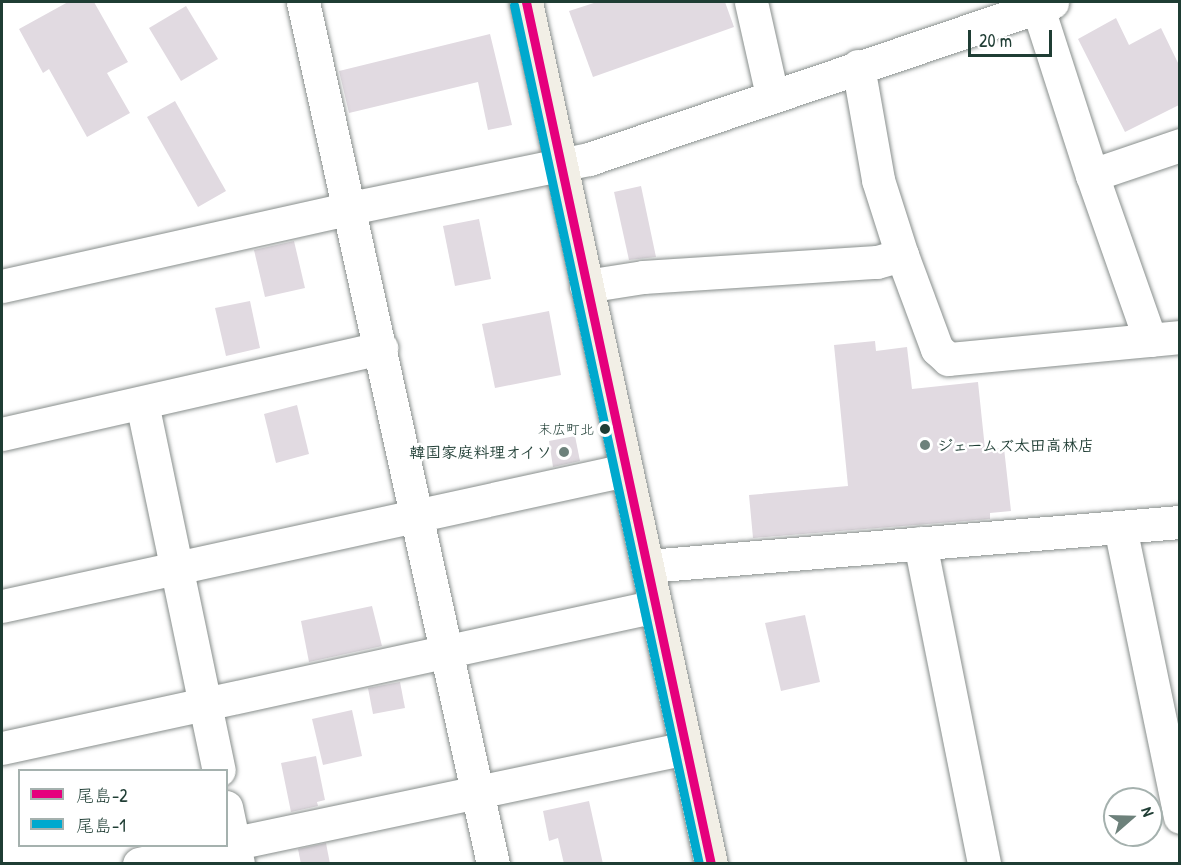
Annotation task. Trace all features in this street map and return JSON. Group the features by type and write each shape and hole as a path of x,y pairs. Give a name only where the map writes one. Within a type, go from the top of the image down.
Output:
{"main road":[{"path":"526,2 711,864"}],"street":[{"path":"303,2 493,864"},
{"path":"751,2 772,95"},
{"path":"2,286 350,208 588,159 772,95 1042,3 1092,175 1165,338 948,359 937,349 902,255 878,180 858,66"},
{"path":"1092,175 1179,145"},
{"path":"586,286 643,277 877,262 902,255"},
{"path":"2,434 381,348"},
{"path":"142,403 219,769"},
{"path":"2,606 626,470"},
{"path":"648,566 1179,522"},
{"path":"1120,527 1179,817"},
{"path":"920,543 984,864"},
{"path":"2,748 656,606"},
{"path":"139,864 230,849 477,791 686,748"},
{"path":"228,828 230,849"}],"building":[{"path":"68,2 94,2 128,62 107,73 130,113 87,137 49,69 43,73 19,29"},
{"path":"597,2 725,2 734,27 593,77 569,11"},
{"path":"186,6 218,59 181,81 149,28"},
{"path":"1116,18 1129,45 1161,28 1179,65 1179,105 1125,132 1078,39"},
{"path":"490,34 512,125 488,130 478,82 349,113 339,71"},
{"path":"175,101 226,191 198,207 147,117"},
{"path":"641,186 656,257 629,260 614,192"},
{"path":"479,219 491,279 455,286 443,226"},
{"path":"294,241 305,288 265,297 254,250"},
{"path":"250,301 260,348 226,356 215,308"},
{"path":"549,311 561,375 495,388 482,324"},
{"path":"875,341 876,351 907,347 912,389 978,382 985,449 1004,448 1011,511 990,513 990,519 753,538 749,495 848,486 834,345"},
{"path":"297,405 309,454 276,463 264,414"},
{"name":"韓国家庭料理オイソ","path":"575,436 580,461 553,467 549,441"},
{"path":"372,606 382,646 309,662 301,621"},
{"path":"805,615 820,682 781,691 765,623"},
{"path":"400,682 405,708 373,714 368,688"},
{"path":"352,710 362,756 323,765 312,719"},
{"path":"316,756 325,800 317,802 318,806 291,812 281,763"},
{"path":"589,801 603,864 564,864 558,838 549,841 543,811"},
{"path":"326,843 330,864 301,864 298,849"}],"transit line":[{"name":"尾島-2","path":"526,2 711,864"},
{"name":"尾島-1","path":"514,5 699,864"}],"place":[{"name":"末広町北","path":"605,429"},
{"name":"ジェームズ太田高林店","path":"925,445"},
{"name":"韓国家庭料理オイソ","path":"564,452"}]}
